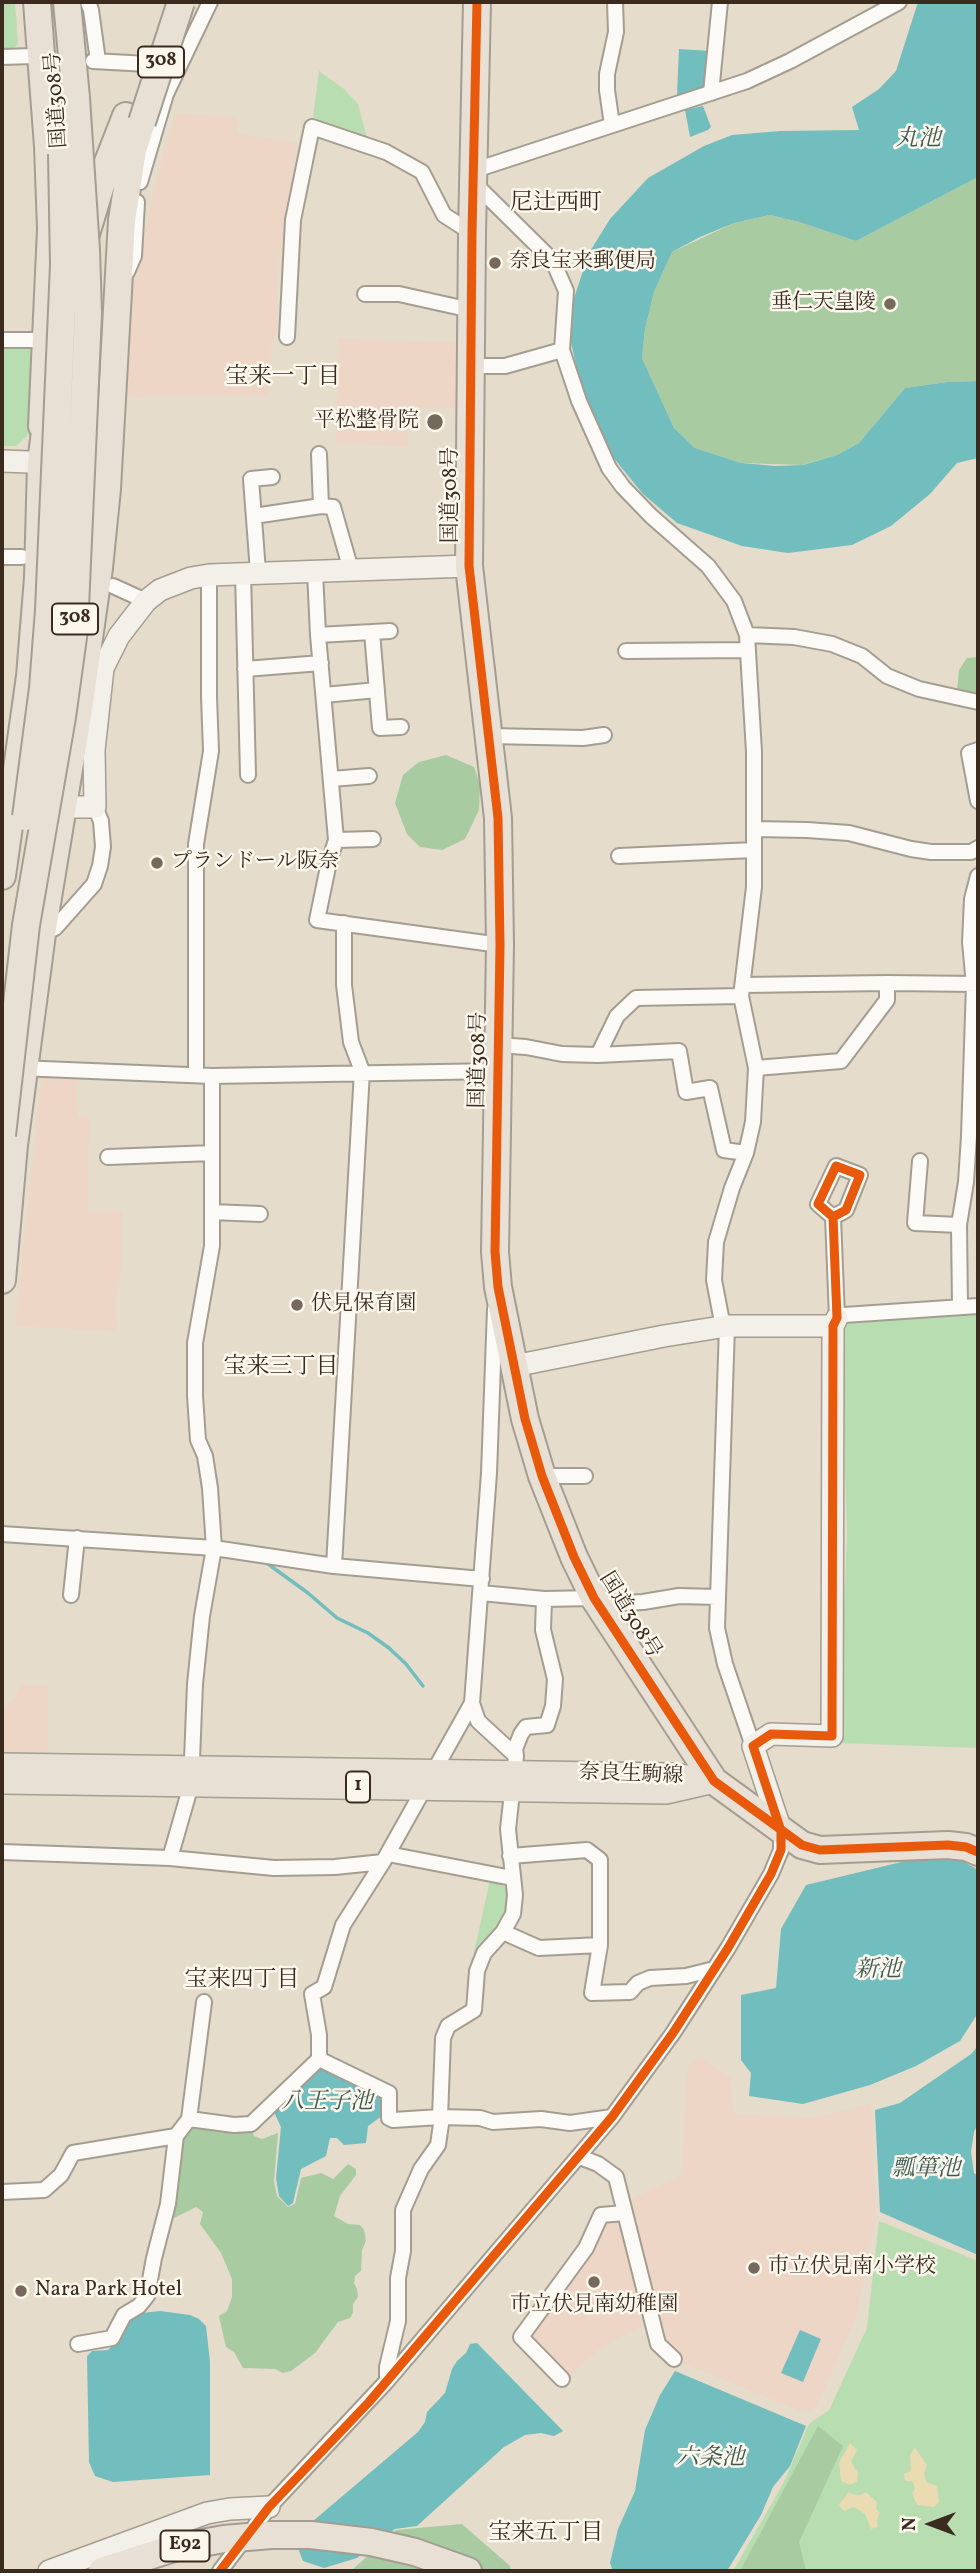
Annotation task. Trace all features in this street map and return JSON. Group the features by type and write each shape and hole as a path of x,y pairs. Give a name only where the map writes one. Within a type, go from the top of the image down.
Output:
{"highway":[{"path":"37,2 50,188 41,463"},
{"name":"国道308号","path":"2,992 43,688 51,575 64,265 64,180 74,97 50,2"},
{"name":"国道308号","path":"2,1135 26,925 62,717 74,630 88,314 70,2"},
{"name":"308","path":"99,464 122,220 133,150 134,119 165,2"},
{"name":"308","path":"2,876 7,806 31,664 38,578 41,463 55,350 108,162 134,119 181,2"},
{"name":"国道308号","path":"477,2 469,566 498,818 500,945 495,1252 503,1368 525,1419 542,1476 574,1557 596,1601 714,1781 802,1845 820,1850 948,1845 966,1847 978,1852"},
{"path":"74,97 100,235 88,325 99,464 90,488 106,577"},
{"name":"308","path":"22,850 63,600 88,325 93,234 108,162"},
{"name":"308","path":"2,1280 13,1067 42,934 106,577"},
{"name":"E92","path":"102,2571 174,2548 263,2530 341,2537 415,2552 468,2571"}],"main road":[{"name":"奈良生駒線","path":"2,1765 192,1776 429,1780 514,1773 666,1792 714,1781"},
{"name":"奈良生駒線","path":"2,1782 192,1776"}],"street":[{"path":"2,340 47,328 32,56 25,2"},
{"path":"88,2 96,61 181,66"},
{"path":"118,274 127,272 134,256 137,195 166,94 210,2"},
{"path":"612,125 607,75 616,32 615,2"},
{"path":"711,93 720,2"},
{"path":"263,2530 269,2507 387,2381 612,2117 673,2033 714,1969 771,1874 781,1850 781,1831 725,1664 717,1628 725,1326 714,1280 716,1242 746,1153 753,1122 756,1068 743,991 754,887 754,752 747,642 734,601 708,566 652,516 623,487 609,468 579,401 562,350 561,331 566,291 553,261 474,177 612,125 711,93 790,61 899,2"},
{"path":"2,57 32,56"},
{"path":"287,337 293,220 312,127 386,152 422,172 444,215 472,233"},
{"path":"365,294 399,294 471,310"},
{"path":"470,366 505,366 562,350"},
{"path":"319,454 321,506"},
{"path":"2,461 99,464"},
{"path":"248,775 245,669 254,516 251,480 272,477"},
{"path":"254,516 321,506 333,507 351,570"},
{"path":"2,557 22,557"},
{"path":"42,934 55,928 93,884 100,866 103,847 101,821 94,807 93,750 103,668 119,636 146,601 160,590 191,578 209,575 469,566"},
{"path":"315,572 336,840 317,920 500,945"},
{"path":"196,1074 196,844 211,751 209,575"},
{"path":"106,577 146,601"},
{"path":"318,635 390,631"},
{"path":"372,632 380,728 401,727"},
{"path":"626,652 794,637 832,644 862,656 887,676 919,689 978,702"},
{"path":"245,669 321,663"},
{"path":"324,695 377,690"},
{"path":"490,736 583,738 604,735"},
{"path":"978,750 969,753 978,801"},
{"path":"331,779 369,776"},
{"path":"7,806 94,807"},
{"path":"754,829 849,833 932,852 971,852 978,848"},
{"path":"336,840 373,839"},
{"path":"619,856 754,850"},
{"path":"960,1307 959,1225 974,1137 976,984 970,942 972,899 978,876"},
{"path":"334,1566 362,1071 351,1042 348,1020 344,985 344,923"},
{"path":"756,1068 841,1061 887,1000 887,983"},
{"path":"598,1055 617,1016 636,998 887,983 976,984"},
{"path":"13,1067 212,1076 362,1071 497,1058 526,1047 562,1054 598,1055 679,1051 686,1092 710,1088 724,1150 746,1153"},
{"path":"170,1858 192,1776 195,1684 202,1616 214,1548 210,1488 205,1457 198,1440 195,1396 195,1343 212,1246 212,1076"},
{"path":"108,1157 212,1153"},
{"path":"920,1161 915,1223 959,1225"},
{"path":"212,1212 260,1214"},
{"path":"753,1746 771,1734 832,1736 835,1322 833,1217"},
{"path":"514,1773 478,1721 472,1703 489,1473 503,1368 725,1326 835,1322 844,1315 978,1306"},
{"path":"542,1476 585,1476"},
{"path":"2,1534 214,1548 481,1586 544,1599 643,1602 679,1596 717,1597"},
{"path":"71,1595 77,1538"},
{"path":"387,2381 387,2367 398,2321 403,2210 421,2169 438,2145 443,2038 448,2026 474,2010 477,1971 484,1953 503,1932 513,1914 515,1895 508,1829 515,1749 526,1727 547,1725 555,1679 543,1630 544,1599"},
{"path":"189,2119 234,2125 251,2124 318,2059 318,2035 312,1994 324,1987 344,1925 472,1703"},
{"path":"510,1856 587,1850 600,1860 600,1945 592,1993 629,1992 638,1983 650,1978 686,1976 714,1969"},
{"path":"2,1852 170,1858 284,1868 385,1858 512,1878"},
{"path":"503,1932 539,1948 600,1945"},
{"path":"78,2344 112,2338 124,2315 139,2306 148,2296 154,2258 168,2204 176,2136 189,2119 204,2002"},
{"path":"318,2059 389,2093 389,2118 441,2117 493,2122 541,2119 570,2123 612,2117"},
{"path":"2,2192 44,2190 61,2175 73,2153 176,2136"},
{"path":"580,2157 598,2164 615,2177 658,2344 674,2359"},
{"path":"562,2379 521,2337 586,2248 601,2215 625,2213"},
{"path":"49,2571 207,2513 269,2507"},
{"path":"219,2571 239,2546"}],"shaded area":[{"path":"176,113 238,117 237,133 298,143 278,266 276,336 271,346 269,395 122,397 122,334 157,176"},
{"path":"338,338 460,343 460,409 406,407 408,447 336,443"},
{"path":"42,1076 78,1076 78,1116 89,1117 88,1212 123,1211 121,1271 115,1304 118,1331 15,1326"},
{"path":"20,1685 48,1685 48,1752 2,1752 2,1709 15,1698"},
{"name":"市立伏見南小学校","path":"698,2055 730,2078 734,2114 816,2118 871,2103 876,2216 855,2321 815,2409 809,2412 687,2365 671,2349 661,2333 625,2202 682,2175 687,2069"},
{"path":"625,2218 651,2321 598,2350 567,2378 524,2336 603,2219"}],"green space":[{"path":"2,2 15,2 18,44 12,50 2,50"},
{"path":"319,71 344,89 358,104 367,138 313,118"},
{"path":"978,177 978,381 905,388 859,443 837,455 802,465 741,463 695,448 674,428 642,358 645,329 654,292 672,252 734,223 770,215 856,241"},
{"path":"2,344 24,344 34,353 30,433 16,446 2,446"},
{"path":"978,657 978,693 957,691 959,670 967,658"},
{"path":"446,755 474,767 480,784 479,810 465,839 442,850 420,847 407,834 395,803 403,775 419,762"},
{"path":"978,1313 978,1748 839,1743 847,1535 841,1326 854,1321"},
{"path":"490,1880 504,1886 509,1895 508,1915 476,1959 473,1957"},
{"path":"191,2123 251,2127 254,2136 262,2139 278,2133 274,2181 277,2196 288,2207 295,2204 301,2178 321,2173 333,2179 348,2164 356,2169 356,2175 340,2196 334,2216 348,2224 360,2225 364,2230 366,2241 362,2250 361,2271 355,2276 358,2297 353,2304 353,2313 350,2318 338,2322 315,2353 291,2371 283,2373 275,2369 243,2368 234,2352 226,2347 219,2316 227,2311 232,2297 232,2279 221,2253 200,2224 203,2212 196,2207 170,2220 179,2137"},
{"path":"879,2221 978,2261 978,2571 733,2571 783,2484 809,2424 829,2410 867,2328"},
{"path":"818,2426 843,2446 799,2542 806,2571 740,2571"},
{"path":"462,2524 510,2566 511,2571 351,2571 396,2530"}],"sand":[{"path":"850,2443 857,2450 851,2462 858,2473 857,2481 850,2485 841,2481 839,2463"},
{"path":"915,2448 927,2465 924,2474 926,2482 937,2486 939,2502 934,2507 917,2505 912,2494 915,2488 912,2481 905,2481 904,2474 911,2471 910,2454"},
{"path":"848,2492 858,2496 866,2492 877,2502 876,2509 880,2513 878,2527 871,2529 865,2514 854,2507 844,2511 839,2505"}],"water":[{"name":"丸池","path":"918,2 978,2 978,177 856,241 770,215 734,223 672,252 654,292 645,329 642,358 674,428 695,448 741,463 776,466 803,465 837,455 859,443 905,388 978,381 978,458 957,463 930,494 891,526 852,545 788,553 742,546 677,523 643,494 608,451 582,393 571,342 574,298 589,253 610,219 648,178 704,146 732,135 780,131 859,130 852,107 879,89 896,71"},
{"path":"679,49 710,51 706,88 677,95"},
{"path":"703,106 711,127 690,137 685,110"},
{"name":"新池","path":"918,1858 958,1858 978,1870 978,2013 960,2041 916,2066 870,2085 803,2104 749,2096 751,2073 741,2060 741,1995 776,1988 781,1929 806,1885"},
{"name":"瓢箪池","path":"978,2046 978,2124 971,2152 974,2173 978,2176 978,2255 880,2212 875,2110 900,2103 971,2054"},
{"name":"八王子池","path":"319,2063 386,2095 382,2116 368,2126 366,2143 344,2145 337,2138 330,2138 326,2156 301,2169 293,2203 288,2206 279,2196 276,2178 281,2127 274,2112"},
{"path":"160,2311 190,2315 206,2326 210,2362 210,2475 113,2482 95,2476 89,2462 87,2356 92,2351 108,2350 117,2341 125,2325 142,2313"},
{"path":"800,2330 821,2339 803,2382 781,2373"},
{"path":"477,2343 563,2431 554,2436 541,2433 525,2435 504,2447 417,2526 395,2529 357,2558 324,2568 303,2561 297,2546 306,2527 418,2432 425,2422 427,2412 445,2393 457,2361 466,2353 470,2344"},
{"name":"六条池","path":"675,2371 806,2426 790,2466 773,2487 761,2515 727,2571 613,2571 610,2563 618,2529 635,2491 645,2430 660,2395"}],"waterway":[{"path":"268,1564 337,1618 368,1633 389,1648 423,1686"}],"tunnel":[{"path":"35,56 93,61"}],"cycle path":[{"path":"477,2 469,566 498,818 500,945 495,1252 498,1287 525,1419 542,1476 574,1557 594,1598 714,1781 802,1845 820,1850 948,1845 966,1847 978,1852"},
{"path":"220,2571 269,2507 369,2402 612,2117 673,2033 728,1948 771,1874 781,1850 781,1831 753,1746 771,1734 832,1736 833,1326 837,1318 833,1217 846,1210 860,1175 836,1166 818,1204 833,1217"}],"place":[{"name":"奈良宝来郵便局","path":"495,263"},
{"name":"垂仁天皇陵","path":"890,304"},
{"name":"平松整骨院","path":"435,422"},
{"name":"プランドール阪奈","path":"157,863"},
{"name":"伏見保育園","path":"297,1305"},
{"name":"市立伏見南小学校","path":"754,2268"},
{"name":"市立伏見南幼稚園","path":"594,2282"},
{"name":"Nara Park Hotel","path":"21,2291"}],"district":[{"name":"尼辻西町","path":"556,205"},
{"name":"宝来一丁目","path":"283,379"},
{"name":"宝来三丁目","path":"281,1369"},
{"name":"宝来四丁目","path":"242,1982"},
{"name":"宝来五丁目","path":"546,2535"}]}
